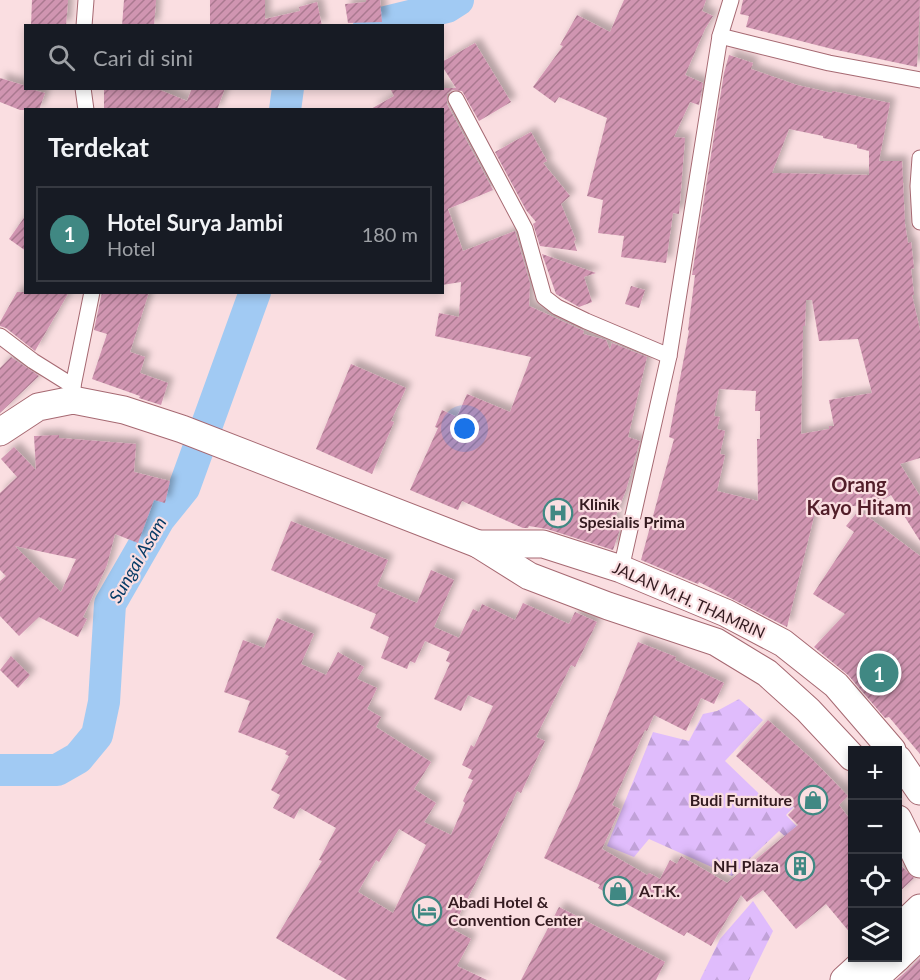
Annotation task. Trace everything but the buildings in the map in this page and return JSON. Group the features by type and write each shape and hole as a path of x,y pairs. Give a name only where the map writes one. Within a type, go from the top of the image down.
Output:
{"highway":[{"name":"JALAN M.H. THAMRIN","path":"73,393 182,429 478,544 529,576 608,606 716,642 741,655 776,680 848,753"},
{"path":"0,432 38,407 73,393"},
{"name":"JALAN M.H. THAMRIN","path":"478,544 543,544 621,569 726,613 783,643 836,685 889,746"},
{"path":"902,766 920,791"},
{"path":"902,829 920,864"},
{"path":"902,924 920,908"},
{"path":"902,952 920,936"},
{"path":"844,980 863,962"},
{"path":"873,980 892,962"}],"street":[{"path":"84,24 86,0"},
{"path":"621,569 669,356 720,36 731,0"},
{"path":"720,36 830,63 920,80"},
{"path":"83,90 86,108"},
{"path":"456,99 525,229 544,297 557,307 586,321 669,356"},
{"path":"920,158 918,186 920,222"},
{"path":"0,336 73,393 92,294"}],"green space":[{"path":"739,699 763,720 725,761 775,809 814,768 822,778 786,815 807,837 797,847 779,831 732,876 649,839 634,857 607,846 653,732 689,741 703,714 717,711"},
{"path":"753,901 773,931 749,980 700,980 720,939"}],"waterway":[{"name":"Sungai Asam","path":"377,24 447,7 458,0"},
{"name":"Sungai Asam","path":"285,108 288,90"},
{"name":"Sungai Asam","path":"0,770 57,770 78,758 97,735 104,702 110,604 159,519 184,488 254,294"}],"place":[{"name":"Klinik Spesialis Prima","path":"558,513"},
{"name":"Hotel Surya Jambi","path":"879,673"},
{"name":"Budi Furniture","path":"813,800"},
{"name":"NH Plaza","path":"800,866"},
{"name":"A.T.K.","path":"618,891"},
{"name":"Abadi Hotel & Convention Center","path":"427,911"}],"district":[{"name":"Orang Kayo Hitam","path":"859,496"}]}
